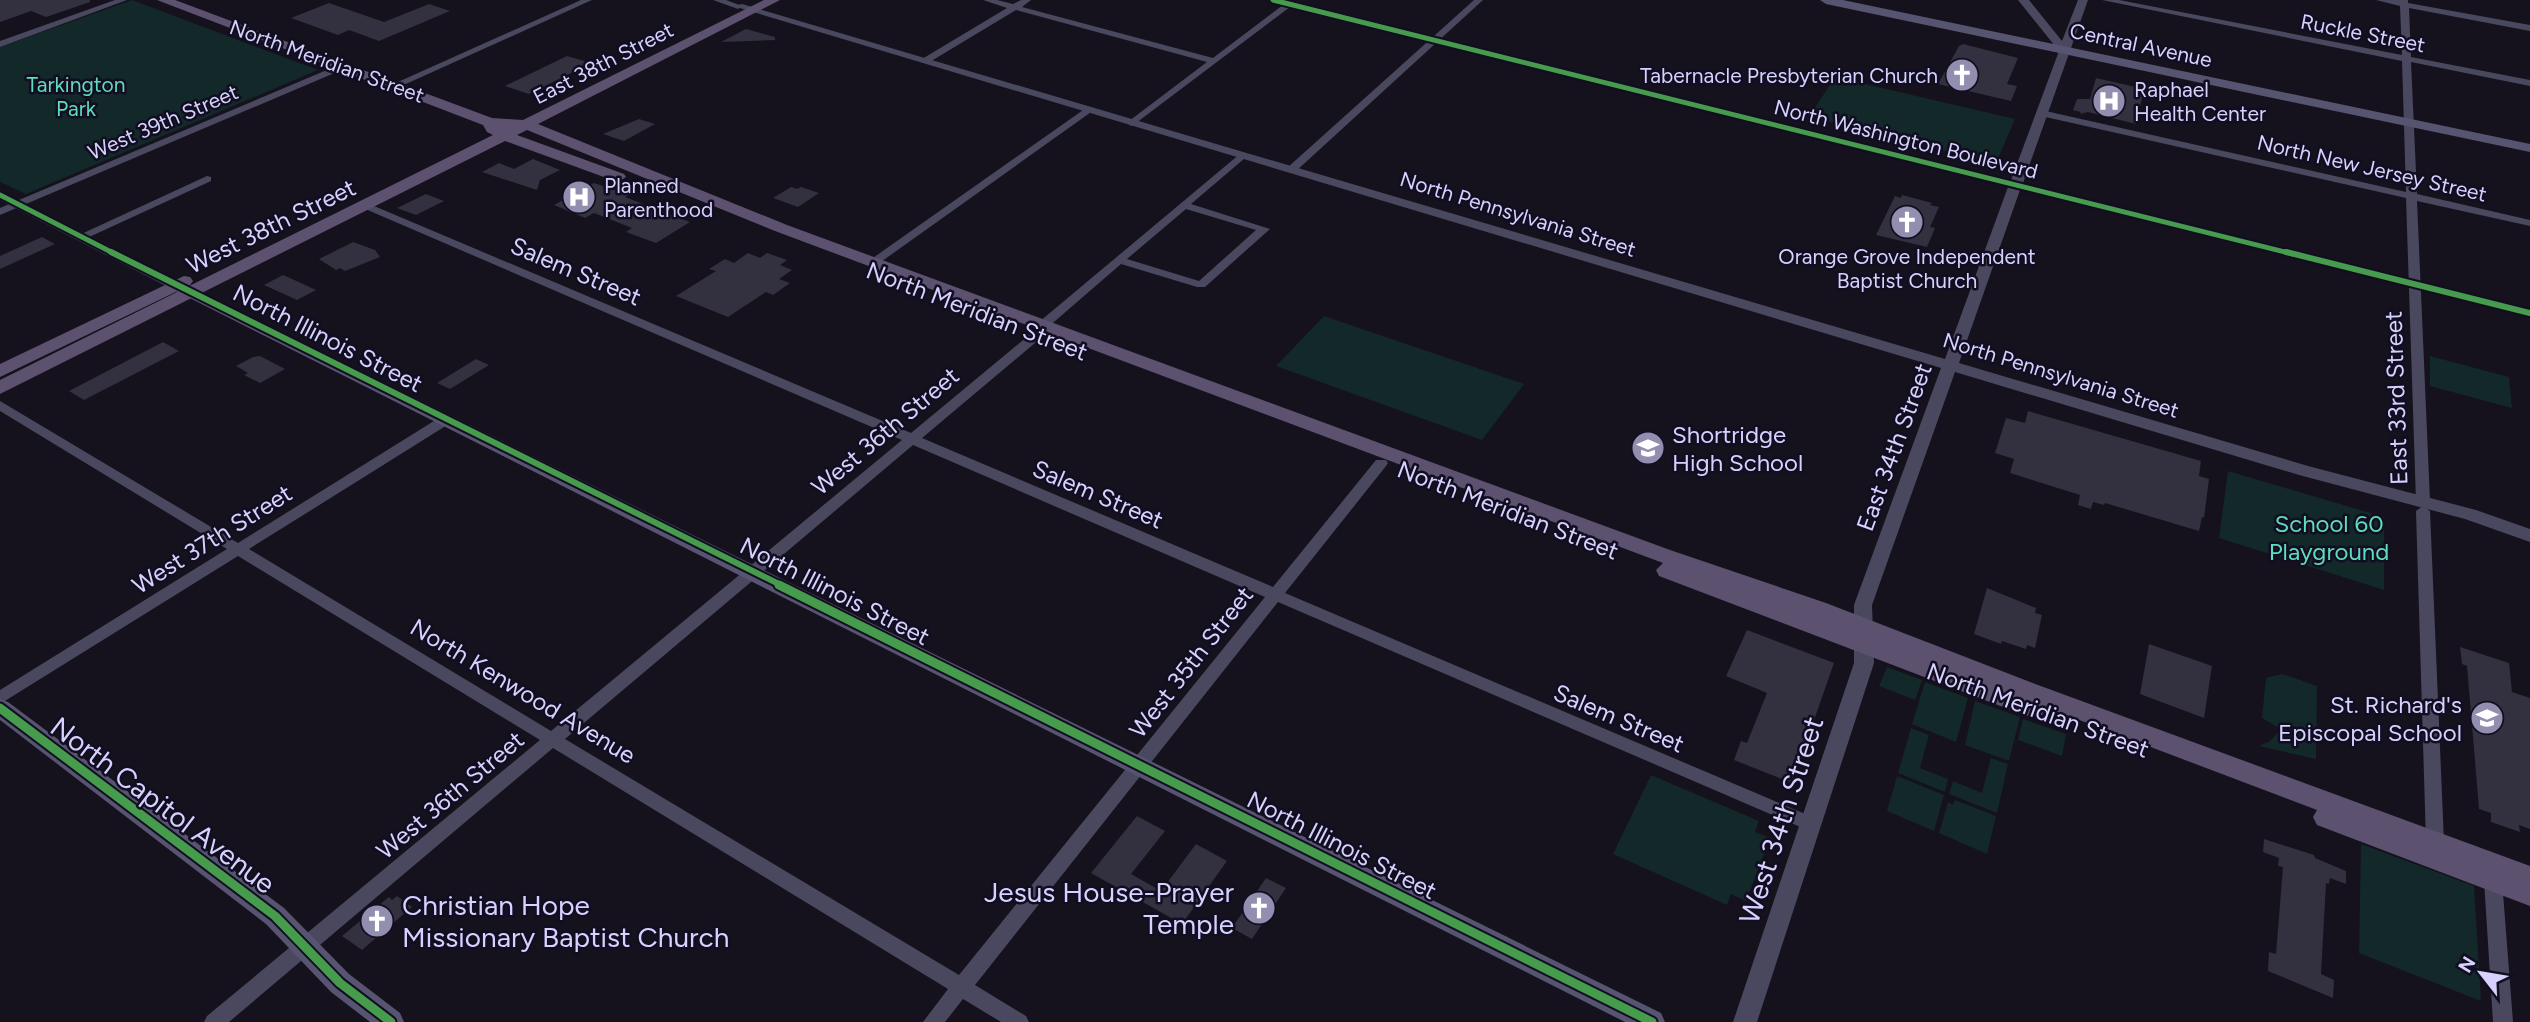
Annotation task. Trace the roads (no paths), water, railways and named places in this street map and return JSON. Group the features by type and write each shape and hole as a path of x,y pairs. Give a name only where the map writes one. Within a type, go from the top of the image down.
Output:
{"main road":[{"name":"North Meridian Street","path":"163,0 1864,636 2530,894"},
{"name":"East 38th Street","path":"499,127 747,6 774,0"},
{"name":"Central Avenue","path":"1826,0 2530,148"},
{"name":"East 38th Street","path":"526,125 747,6"},
{"name":"North Meridian Street","path":"526,125 575,142 617,163 1381,463 2530,878"},
{"name":"West 38th Street","path":"0,388 184,289 499,127 526,125"},
{"name":"West 38th Street","path":"0,371 367,206 499,127"},
{"name":"North Illinois Street","path":"184,289 1652,1022"},
{"name":"North Capitol Avenue","path":"0,708 275,916 340,983 391,1022"}],"street":[{"path":"0,44 123,0"},
{"path":"394,86 588,0"},
{"name":"North Pennsylvania Street","path":"717,0 747,6 1241,156 2423,506 2472,525 2530,536"},
{"path":"987,0 1215,61"},
{"path":"925,61 1027,0"},
{"name":"North Washington Boulevard","path":"1273,0 2530,313"},
{"path":"1291,170 1479,0"},
{"path":"2023,0 2064,50"},
{"name":"East 34th Street","path":"1864,636 1863,605 2083,0"},
{"name":"Ruckle Street","path":"2106,0 2530,83"},
{"path":"2380,0 2404,2 2530,28"},
{"name":"East 33rd Street","path":"2404,2 2435,842"},
{"path":"1132,123 1290,4"},
{"name":"West 39th Street","path":"0,212 341,67"},
{"path":"874,262 1089,110"},
{"name":"North New Jersey Street","path":"2041,113 2530,223"},
{"name":"West 36th Street","path":"214,1022 912,440 1241,156"},
{"path":"83,236 207,179"},
{"name":"North Illinois Street","path":"0,195 184,289"},
{"path":"1118,260 1201,285 1264,229 1184,205"},
{"name":"Salem Street","path":"367,206 1811,824"},
{"name":"North Kenwood Avenue","path":"0,405 1019,1022"},
{"name":"West 37th Street","path":"0,698 447,419"},
{"name":"West 35th Street","path":"933,1022 1381,463"},
{"name":"West 34th Street","path":"1745,1022 1864,663 1864,636"},
{"path":"2493,880 2503,1022"}],"place":[{"name":"Tabernacle Presbyterian Church","path":"1962,75"},
{"name":"Raphael Health Center","path":"2109,101"},
{"name":"Planned Parenthood","path":"579,197"},
{"name":"Orange Grove Independent Baptist Church","path":"1907,222"},
{"name":"Shortridge High School","path":"1648,448"},
{"name":"St. Richard's Episcopal School","path":"2487,718"},
{"name":"Jesus House-Prayer Temple","path":"1259,908"},
{"name":"Christian Hope Missionary Baptist Church","path":"377,921"}],"park label":[{"name":"Tarkington Park","path":"76,96"},
{"name":"School 60 Playground","path":"2329,537"}]}
